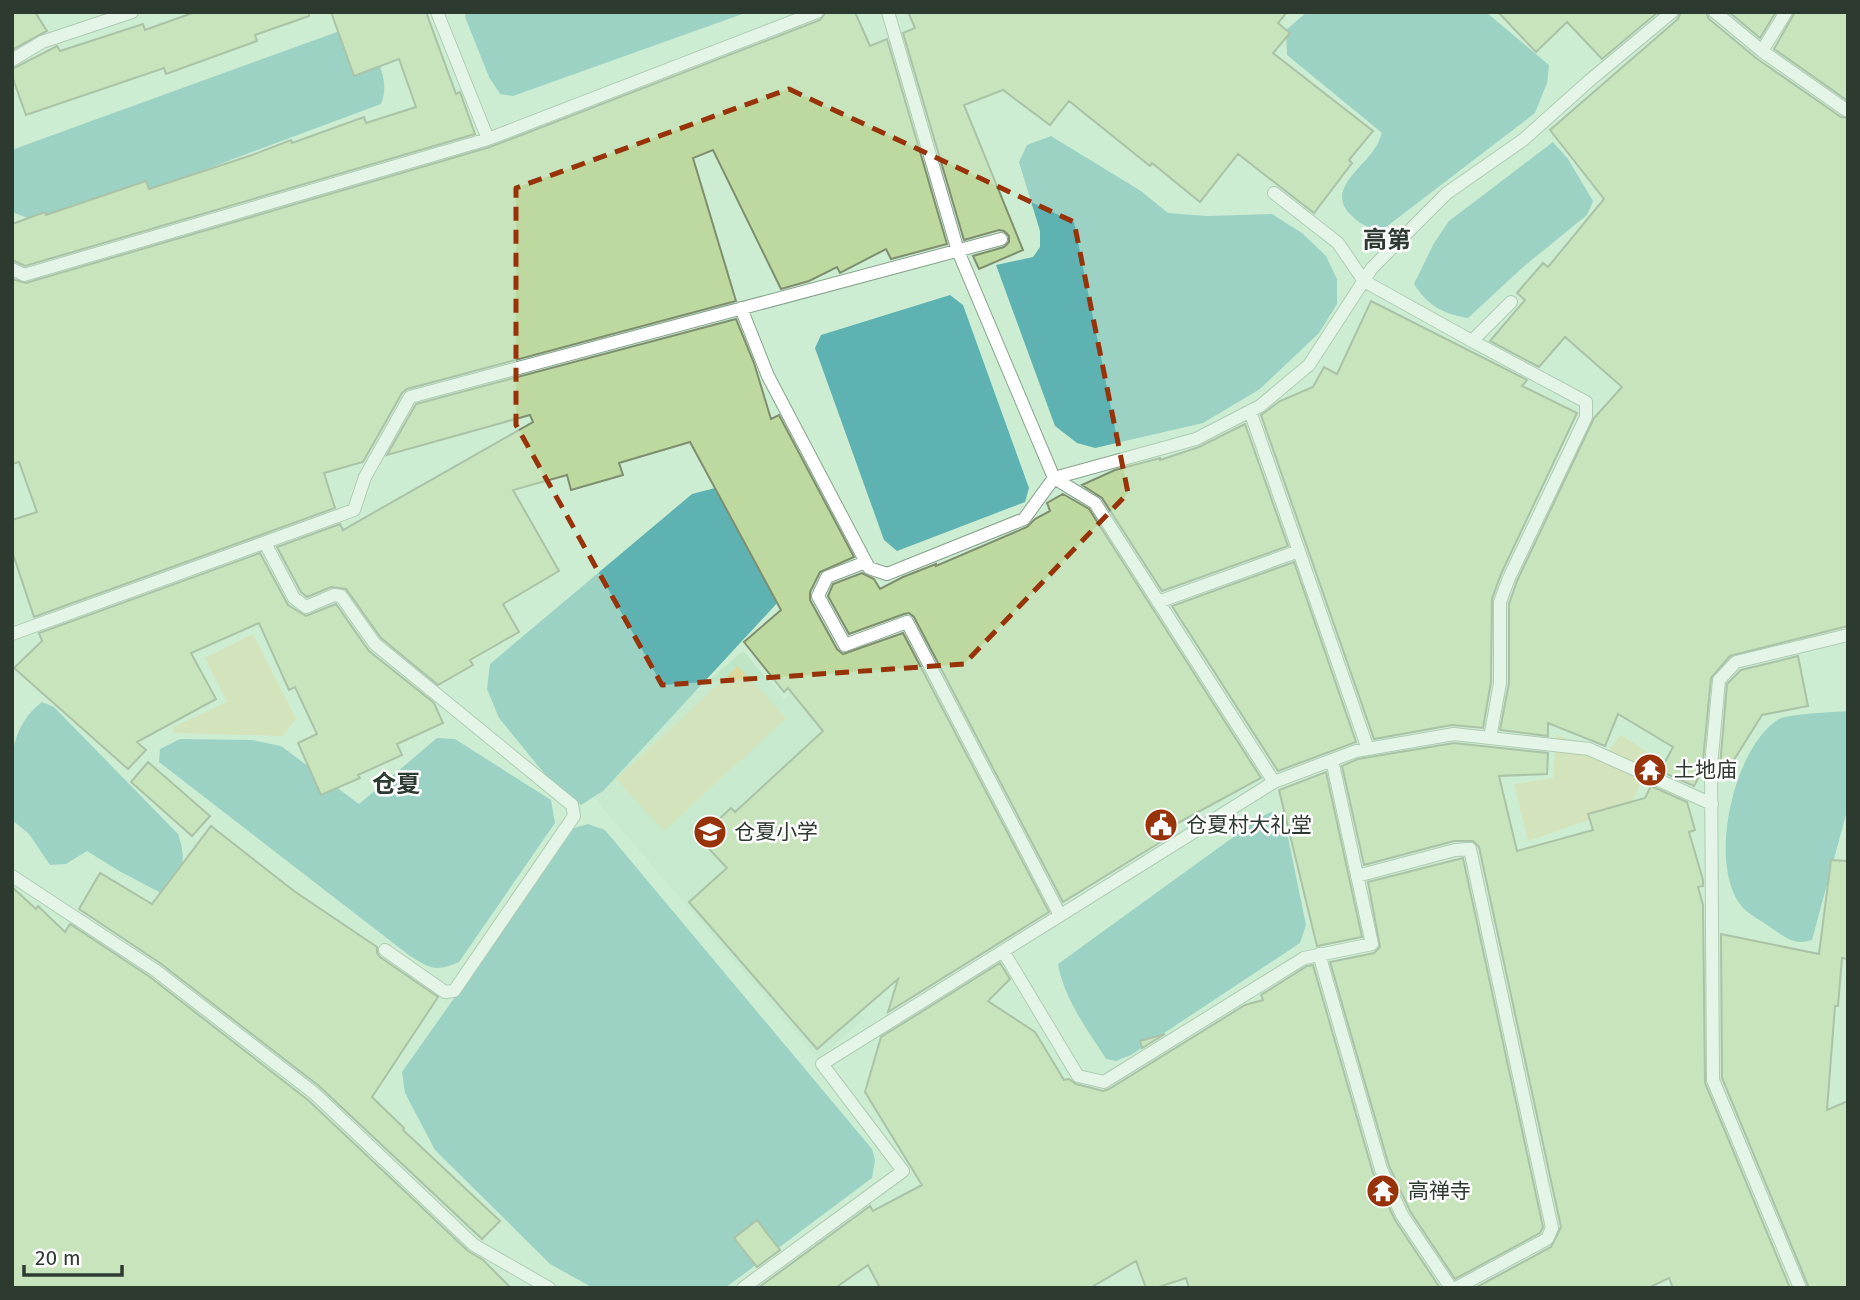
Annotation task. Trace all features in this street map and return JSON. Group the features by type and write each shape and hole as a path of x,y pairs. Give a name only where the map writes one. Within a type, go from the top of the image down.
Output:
{"lane":[{"path":"12,60 43,42 132,12"},
{"path":"438,12 488,139"},
{"path":"12,269 24,275 488,139 817,12"},
{"path":"888,12 958,251 1054,478 1095,503 1274,782"},
{"path":"741,308 768,376 869,568 887,575 1024,519 1054,478 1196,439 1260,406 1309,365 1372,268 1397,240 1447,193 1523,140 1672,12"},
{"path":"1714,12 1762,51 1846,110"},
{"path":"1762,51 1786,12"},
{"path":"1274,193 1338,243 1364,281 1587,402 1586,417 1509,578 1500,603 1500,683 1490,738"},
{"path":"12,632 354,510 365,477 410,397 1001,239"},
{"path":"1472,341 1511,302"},
{"path":"1250,411 1368,749"},
{"path":"265,542 294,598 301,604 306,607 341,596 375,643 572,805 574,816 454,991 445,992 385,950"},
{"path":"1158,602 1299,551"},
{"path":"866,562 827,577 818,596 845,645 907,622 1060,915"},
{"path":"1801,1288 1713,1080 1711,766 1719,680 1736,662 1848,635"},
{"path":"743,1288 903,1171 822,1064 1274,782 1368,749 1454,734 1589,749 1712,804"},
{"path":"1003,951 1078,1076 1104,1082 1304,958 1373,944 1332,760"},
{"path":"1319,954 1381,1169 1402,1215 1453,1288 1547,1239 1552,1227 1470,849 1455,850 1357,876"},
{"path":"12,876 156,970 314,1093 474,1245 549,1288"}],"highlighted area":[{"path":"789,89 1074,222 1128,493 964,664 662,685 516,425 516,188"}],"shaded area":[{"path":"253,634 296,719 283,736 174,733 173,727 227,702 205,658"},
{"name":"仓夏小学","path":"743,651 784,699 815,673 886,756 745,877 865,1018 818,1059 585,787"},
{"path":"738,666 786,718 664,831 616,779"},
{"path":"1556,735 1608,751 1621,735 1652,755 1631,805 1528,841 1514,784 1553,778"}],"water":[{"path":"466,12 748,12 513,96 500,94 489,77 465,17"},
{"path":"1307,12 1486,12 1549,65 1547,83 1535,113 1386,227 1367,226 1352,216 1344,207 1342,198 1348,180 1375,148 1382,133 1287,55 1286,30"},
{"path":"361,29 383,75 384,94 381,104 51,227 12,212 12,151 17,148 337,32"},
{"path":"1051,136 1141,191 1168,213 1207,216 1272,214 1302,233 1326,256 1337,279 1337,304 1319,333 1260,389 1203,423 1095,448 1077,443 1055,426 996,265 1033,257 1040,247 1040,231 1019,162 1027,145"},
{"path":"1553,142 1568,159 1593,201 1587,215 1522,268 1468,318 1451,314 1431,303 1414,284 1434,243 1449,221"},
{"path":"950,295 963,305 1029,488 1025,502 897,551 884,540 815,348 821,335"},
{"path":"715,488 778,579 780,600 603,791 581,805 556,788 499,718 487,689 490,664 692,494"},
{"path":"42,702 54,707 178,834 183,860 179,873 163,894 87,851 66,864 50,865 29,834 12,820 11,771 15,741 30,714"},
{"path":"1848,711 1848,807 1812,940 1795,941 1746,911 1732,889 1727,865 1726,838 1730,809 1749,755 1763,733 1779,719"},
{"path":"437,738 455,739 551,800 555,823 459,962 439,968 410,956 159,762 160,749 180,739 252,740 281,746 359,804"},
{"path":"1271,812 1284,818 1306,925 1300,943 1131,1055 1116,1061 1106,1059 1071,1002 1058,964"},
{"path":"588,824 605,830 872,1149 875,1160 872,1178 725,1288 593,1288 550,1264 435,1150 405,1093 402,1072 574,828"}],"building":[{"path":"12,12 35,12 47,31 12,50"},
{"path":"195,12 309,12 309,16 255,35 257,41 166,74 164,68 26,115 12,69 57,46 60,51 143,24 145,30"},
{"path":"331,12 426,12 456,94 460,92 475,134 25,266 12,260 12,224 146,181 149,189 364,117 366,123 416,107 399,59 354,76"},
{"path":"826,12 855,12 870,46 887,39 947,244 891,259 886,249 840,273 837,267 809,281 781,289 713,150 693,158 736,301 407,389 402,393 363,462 324,473 335,508 34,617 12,551 12,520 37,512 19,462 12,464 12,279 26,283 490,147 820,20"},
{"path":"908,12 1287,12 1278,23 1290,33 1273,53 1373,131 1349,160 1352,163 1314,213 1238,154 1200,202 1069,101 1050,125 1003,90 964,105 1023,250 979,269 973,256 1004,247 1009,242 1009,236 999,230 964,240 903,33 915,28"},
{"path":"1498,12 1658,12 1602,59 1567,22 1536,52"},
{"path":"1681,12 1706,12 1709,19 1756,58 1841,117 1848,118 1848,626 1730,656 1711,678 1702,771 1694,786 1660,771 1673,747 1618,714 1605,746 1548,723 1548,736 1500,730 1509,683 1509,604 1517,581 1594,418 1622,387 1565,337 1539,367 1490,341 1525,300 1517,293 1543,263 1548,267 1604,199 1550,130 1678,19"},
{"path":"1729,12 1776,12 1760,38"},
{"path":"1795,12 1848,12 1848,101 1774,49"},
{"path":"1371,301 1527,380 1522,386 1577,413 1501,574 1492,599 1491,682 1483,728 1452,725 1374,739 1261,415 1280,401 1313,387 1324,367 1337,374"},
{"path":"736,319 754,363 771,419 779,415 854,557 820,572 810,592 810,600 837,649 843,654 903,633 1049,912 888,1012 898,979 817,1049 689,902 727,868 699,838 731,808 735,812 823,731 788,688 784,692 744,642 781,610 690,442 619,463 623,475 571,490 567,475 513,490 559,571 503,604 519,632 470,660 473,665 438,685 381,638 346,589 331,587 307,597 301,592 277,547 340,524 343,530 533,422 530,415 387,455 416,404"},
{"path":"1245,424 1288,546 1162,591 1102,498 1082,485 1115,470 1160,460 1199,447"},
{"path":"1063,494 1089,509 1261,778 1163,831 1167,838 1063,902 914,617 909,613 904,614 849,634 828,596 833,584 862,573 874,579 880,589 903,577 936,566 1027,527 1050,511 1047,503"},
{"path":"260,553 288,605 306,616 336,604 369,651 434,703 443,723 397,744 402,755 321,795 298,743 317,734 295,687 289,690 259,623 191,653 216,699 137,742 146,750 128,769 14,668 42,641 39,633"},
{"path":"1294,562 1356,742 1278,771 1172,606"},
{"path":"1798,656 1808,706 1762,715 1727,771 1720,766 1727,684 1741,670"},
{"path":"1454,743 1548,753 1547,774 1499,776 1517,851 1593,830 1588,814 1645,798 1651,786 1687,802 1695,830 1689,832 1703,880 1703,886 1698,887 1703,905 1705,1083 1790,1288 1673,1288 1669,1278 1648,1288 1475,1288 1551,1247 1561,1227 1479,847 1473,841 1454,841 1364,865 1342,766 1358,759"},
{"path":"148,762 210,816 192,836 131,782"},
{"path":"1326,772 1362,937 1317,946 1279,790"},
{"path":"211,826 294,891 377,947 380,957 438,997 372,1097 403,1130 500,1221 482,1239 319,1086 160,963 79,909 100,873 152,904"},
{"path":"1463,858 1543,1227 1540,1233 1455,1279 1410,1211 1389,1166 1330,962 1374,953 1380,947 1368,882"},
{"path":"1831,860 1848,861 1848,959 1842,958 1838,1006 1835,1006 1827,1110 1848,1101 1848,1288 1809,1288 1722,1078 1721,934 1819,954"},
{"path":"12,887 36,909 38,906 65,932 70,924 150,977 308,1100 511,1288 12,1288"},
{"path":"1000,963 1010,979 988,1001 1035,1032 1064,1080 1069,1079 1076,1084 1103,1091 1245,1005 1263,1000 1261,995 1307,966 1313,965 1373,1173 1395,1220 1440,1288 1189,1288 1186,1278 1156,1288 1146,1288 1136,1261 1090,1288 880,1288 868,1265 835,1288 758,1288 870,1206 873,1211 922,1185 865,1092 881,1037"},
{"path":"1165,1034 1142,1048 1140,1041"},
{"path":"757,1220 780,1250 757,1267 734,1238"}],"place":[{"name":"土地庙","path":"1650,770"},
{"name":"仓夏村大礼堂","path":"1161,825"},
{"name":"仓夏小学","path":"710,832"},
{"name":"高禅寺","path":"1383,1191"}],"district":[{"name":"高第","path":"1387,240"},
{"name":"仓夏","path":"396,784"}]}
